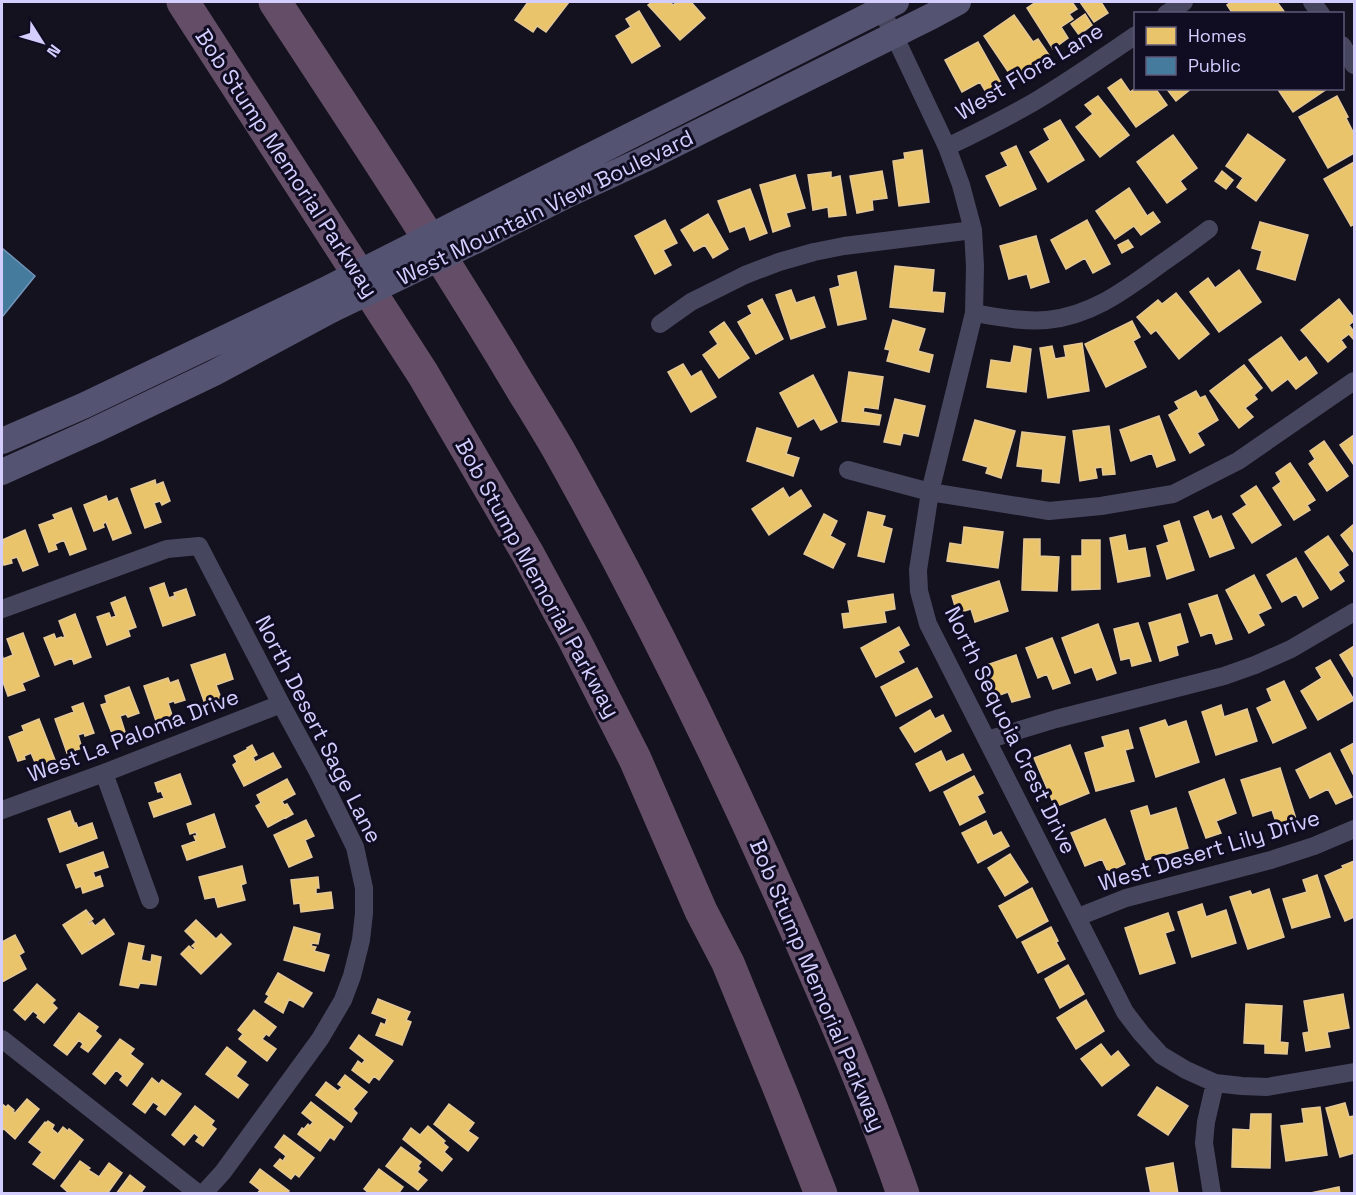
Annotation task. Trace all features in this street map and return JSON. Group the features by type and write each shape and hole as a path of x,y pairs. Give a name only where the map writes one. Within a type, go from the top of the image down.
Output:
{"highway":[{"name":"Bob Stump Memorial Parkway","path":"183,2 423,374 528,554 575,641 635,759 701,911 728,963 821,1194"},
{"name":"Bob Stump Memorial Parkway","path":"276,2 470,304 557,448 618,561 732,787 837,1022 905,1194"},
{"path":"701,911 735,1029 801,1194"}],"street":[{"name":"West Mountain View Boulevard","path":"469,231 565,196 645,159 958,2"},
{"path":"1169,12 1184,2"},
{"name":"West Mountain View Boulevard","path":"2,441 326,301 469,231 885,4"},
{"name":"North Sequoia Crest Drive","path":"885,4 894,35 947,147 961,185 973,230 974,313 930,492 918,570 920,591 928,624 1125,1012 1161,1055 1186,1070 1215,1083 1242,1086 1267,1087 1354,1072"},
{"name":"West Flora Lane","path":"947,147 1036,101 1134,36"},
{"path":"1344,48 1354,66"},
{"path":"974,313 1018,320 1048,320 1076,314 1100,305 1120,293 1209,229"},
{"path":"660,324 691,302 745,275 779,262 844,246 973,230"},
{"name":"West Mountain View Boulevard","path":"2,472 214,373 326,301"},
{"path":"848,470 930,492 1049,511 1101,506 1173,494 1238,461 1354,381"},
{"name":"North Desert Sage Lane","path":"2,609 167,549 199,546 355,847 364,888 364,913 361,940 352,976 343,999 320,1039 223,1172 201,1194"},
{"path":"987,740 1056,719 1224,676 1291,649 1354,612"},
{"name":"West La Paloma Drive","path":"2,810 281,704"},
{"path":"104,773 150,900"},
{"name":"West Desert Lily Drive","path":"1077,917 1126,898 1314,846 1354,829"},
{"path":"2,1039 201,1194"},
{"path":"1212,1194 1204,1143 1206,1122 1215,1083"}],"building: Homes":[{"path":"528,2 569,2 546,32 537,26 533,32 515,20"},
{"path":"652,2 670,2 673,5 677,2 691,2 705,18 680,40 648,5"},
{"path":"1036,2 1072,2 1077,9 1069,14 1073,19 1061,27 1068,38 1053,49 1027,8"},
{"path":"1080,2 1101,2 1108,13 1094,22"},
{"path":"1231,2 1277,2 1284,12 1232,12 1227,5"},
{"path":"639,11 660,46 632,63 616,36 631,27 626,19"},
{"path":"1085,14 1092,25 1079,35 1071,24"},
{"path":"1014,15 1033,42 1038,39 1049,55 1013,79 984,36"},
{"path":"978,42 1002,85 987,94 980,82 962,92 945,60"},
{"path":"1121,79 1130,92 1134,89 1156,90 1167,105 1136,127 1108,88"},
{"path":"1168,90 1190,90 1176,101"},
{"path":"1278,90 1326,90 1293,112"},
{"path":"1098,96 1129,135 1100,157 1076,127 1093,114 1085,105"},
{"path":"1337,96 1354,134 1354,153 1328,168 1299,117"},
{"path":"1060,120 1084,160 1048,182 1030,152 1050,140 1044,129"},
{"path":"1248,134 1285,160 1256,201 1237,187 1243,178 1226,166"},
{"path":"1173,135 1197,168 1180,181 1186,189 1167,203 1137,162"},
{"path":"1016,146 1036,189 1000,206 986,176 1008,166 1001,153"},
{"path":"922,150 929,202 899,206 893,161 905,159 904,153"},
{"path":"1354,162 1354,224 1351,226 1324,179"},
{"path":"882,171 887,198 872,200 873,210 857,213 850,176"},
{"path":"1222,171 1233,180 1226,189 1215,181"},
{"path":"831,172 831,178 840,176 846,215 829,217 828,207 813,210 808,175"},
{"path":"795,175 805,208 786,213 790,226 773,232 760,185"},
{"path":"1129,188 1147,216 1153,212 1160,222 1141,235 1134,226 1115,239 1096,211"},
{"path":"750,189 767,233 750,240 745,226 730,232 718,201"},
{"path":"708,214 728,249 713,258 705,245 694,251 681,230"},
{"path":"665,220 677,243 663,250 671,265 655,274 635,236"},
{"path":"1087,220 1110,264 1093,273 1085,258 1066,269 1051,240"},
{"path":"1260,222 1308,235 1295,280 1257,269 1262,251 1252,248"},
{"path":"1036,236 1049,282 1031,288 1027,274 1009,279 1000,246"},
{"path":"1128,240 1133,247 1122,253 1118,245"},
{"path":"895,266 934,270 932,292 945,293 943,312 890,307"},
{"path":"1239,270 1261,302 1219,332 1190,292 1208,278 1215,288"},
{"path":"856,272 866,319 838,325 830,289 840,286 838,276"},
{"path":"791,290 796,303 814,297 825,327 791,339 776,295"},
{"path":"1176,293 1209,334 1179,359 1156,330 1151,334 1137,317 1158,300 1162,304"},
{"path":"762,299 783,339 756,354 738,322 752,314 748,306"},
{"path":"1339,299 1354,318 1349,325 1354,332 1354,340 1349,334 1341,340 1346,347 1328,362 1301,330"},
{"path":"893,320 925,329 918,351 933,355 929,372 887,361 890,350 885,349"},
{"path":"1132,321 1140,337 1133,341 1146,367 1106,387 1085,344"},
{"path":"724,322 749,358 719,378 703,355 718,344 710,332"},
{"path":"1281,337 1299,362 1306,357 1317,373 1296,389 1288,379 1272,391 1249,360"},
{"path":"1082,343 1089,391 1048,398 1040,348 1052,346 1055,359 1066,357 1064,346"},
{"path":"1014,346 1031,349 1026,392 987,387 991,360 1011,363"},
{"path":"683,364 691,377 701,371 716,397 691,412 668,372"},
{"path":"1244,365 1262,388 1254,395 1257,399 1245,408 1253,417 1239,428 1210,391"},
{"path":"849,372 883,377 878,409 864,407 863,412 881,415 879,425 842,421"},
{"path":"813,375 837,422 821,430 814,418 798,427 780,393"},
{"path":"1196,391 1200,398 1205,396 1218,420 1197,433 1204,445 1190,453 1169,415 1179,409 1175,402"},
{"path":"895,399 925,406 918,436 903,433 900,445 884,442"},
{"path":"1159,416 1175,460 1157,467 1152,453 1131,461 1120,430"},
{"path":"975,420 1015,431 1001,478 986,473 988,467 963,460"},
{"path":"1109,426 1115,474 1103,475 1102,467 1095,468 1097,478 1080,481 1073,431"},
{"path":"757,428 791,438 786,454 799,458 793,476 747,461"},
{"path":"1022,432 1065,437 1059,483 1042,481 1043,469 1017,466"},
{"path":"1354,435 1354,465 1340,445"},
{"path":"1324,441 1348,476 1327,491 1309,464 1315,459 1310,451"},
{"path":"1290,463 1315,500 1307,505 1310,510 1294,520 1273,488 1281,482 1276,473"},
{"path":"155,480 156,485 163,482 170,501 162,505 160,501 154,503 161,522 145,528 131,489"},
{"path":"1256,486 1281,525 1252,543 1233,514 1247,505 1241,496"},
{"path":"783,488 789,498 801,490 811,506 769,535 752,509"},
{"path":"106,496 108,502 117,498 131,533 113,540 106,522 103,524 104,527 94,531 84,505"},
{"path":"71,508 86,549 70,555 64,540 55,544 57,549 49,552 39,525 55,519 53,515"},
{"path":"1208,511 1212,520 1221,516 1234,548 1210,557 1194,517"},
{"path":"868,512 885,516 882,526 892,529 884,562 858,556"},
{"path":"824,514 837,521 830,536 845,544 833,568 804,554"},
{"path":"1179,521 1194,570 1167,579 1157,546 1169,542 1164,526"},
{"path":"1354,524 1354,553 1341,535"},
{"path":"964,527 1003,532 998,568 947,561 950,543 962,545"},
{"path":"25,530 38,565 23,571 17,557 11,559 12,563 4,565 2,540"},
{"path":"1125,535 1128,551 1145,548 1150,576 1118,582 1110,538"},
{"path":"1328,536 1348,565 1338,572 1344,581 1331,590 1305,552"},
{"path":"1024,539 1040,539 1040,556 1059,557 1057,591 1022,590"},
{"path":"1082,540 1100,540 1100,589 1072,590 1072,556 1082,556"},
{"path":"1296,558 1318,598 1303,607 1296,594 1282,602 1267,575"},
{"path":"1254,575 1271,608 1258,614 1264,625 1249,633 1226,590"},
{"path":"999,581 1008,611 975,622 971,609 957,613 952,596"},
{"path":"164,583 169,598 174,596 174,599 176,598 174,593 186,589 195,615 163,626 150,588"},
{"path":"893,594 895,609 884,611 886,622 844,628 842,614 850,613 848,601"},
{"path":"1217,595 1232,639 1216,644 1212,632 1201,636 1189,604"},
{"path":"125,597 136,627 128,630 130,636 107,645 97,617 109,613 111,618 116,616 111,603"},
{"path":"75,614 91,657 74,664 72,658 55,665 44,638 54,634 56,639 65,637 59,621"},
{"path":"1180,614 1188,642 1176,646 1178,655 1160,661 1149,623"},
{"path":"1138,623 1151,661 1132,666 1130,658 1121,660 1114,629"},
{"path":"1098,624 1116,673 1097,680 1092,667 1075,673 1062,638"},
{"path":"899,627 909,645 898,651 904,662 876,677 861,648"},
{"path":"23,633 39,676 22,683 25,690 8,696 2,679 2,654 3,659 13,655 7,639"},
{"path":"1052,638 1070,683 1053,689 1047,674 1038,678 1026,648"},
{"path":"1354,646 1354,678 1340,655"},
{"path":"225,654 233,679 216,685 221,698 205,704 191,665"},
{"path":"1016,655 1030,697 1012,702 1008,692 994,697 984,666"},
{"path":"1330,660 1354,700 1318,720 1301,691 1322,678 1316,668"},
{"path":"917,668 932,697 896,716 881,687"},
{"path":"168,678 170,683 178,680 185,700 168,703 172,715 156,721 144,686"},
{"path":"1284,681 1306,728 1273,743 1257,708 1272,701 1267,689"},
{"path":"129,687 139,713 128,717 126,714 120,716 125,732 113,736 101,705 107,703 105,696"},
{"path":"83,703 94,733 85,736 84,733 78,735 82,748 67,753 55,719 74,712 72,707"},
{"path":"1221,705 1224,717 1247,709 1257,741 1216,755 1202,712"},
{"path":"930,710 935,719 943,715 951,731 915,752 900,728"},
{"path":"39,719 55,760 37,767 31,753 24,756 25,759 18,761 9,737 24,731 22,726"},
{"path":"1165,720 1168,727 1186,721 1199,762 1156,777 1140,728"},
{"path":"1128,730 1133,748 1125,750 1134,781 1096,791 1085,753 1105,747 1102,737"},
{"path":"1354,743 1354,776 1341,750"},
{"path":"252,745 257,755 253,757 255,762 273,753 281,767 244,786 233,765 237,762 234,756"},
{"path":"1070,745 1089,793 1055,807 1034,758"},
{"path":"941,751 946,762 963,754 971,770 930,791 916,764"},
{"path":"1330,753 1352,797 1336,804 1328,789 1310,798 1296,770"},
{"path":"1280,768 1296,819 1277,825 1272,810 1253,816 1241,780"},
{"path":"180,774 191,804 154,817 149,803 164,798 161,791 158,792 155,783"},
{"path":"974,776 983,793 977,796 985,812 960,825 944,792"},
{"path":"287,779 295,794 282,801 284,805 287,804 293,814 268,827 256,806 261,803 257,795"},
{"path":"1224,779 1236,813 1216,821 1221,833 1206,838 1189,792"},
{"path":"1147,806 1150,816 1176,808 1188,848 1146,860 1131,811"},
{"path":"70,811 74,822 72,824 76,823 78,828 92,823 97,838 60,852 48,819"},
{"path":"214,814 225,847 187,860 182,846 196,841 194,836 197,836 196,832 190,834 187,824"},
{"path":"1105,819 1125,864 1108,872 1102,859 1085,866 1071,833"},
{"path":"306,820 314,836 305,840 312,857 289,867 274,835"},
{"path":"986,821 993,836 1001,832 1009,846 978,863 962,833"},
{"path":"103,852 108,867 93,872 95,878 100,876 103,886 83,893 81,886 76,888 67,865"},
{"path":"1010,854 1028,882 1005,896 988,868"},
{"path":"1354,861 1354,917 1345,921 1325,876"},
{"path":"242,866 246,883 241,885 245,900 218,907 215,897 205,899 199,877"},
{"path":"1317,875 1330,917 1292,928 1283,899 1307,892 1303,880"},
{"path":"318,877 319,888 316,888 316,894 331,892 333,908 301,912 300,903 294,904 291,880"},
{"path":"1032,888 1048,921 1017,938 999,906"},
{"path":"1269,889 1284,937 1248,949 1230,897 1250,891 1252,895"},
{"path":"1202,904 1206,917 1226,910 1236,943 1192,957 1178,912"},
{"path":"86,910 93,919 89,924 92,922 95,926 104,919 114,934 82,954 63,925"},
{"path":"1168,913 1174,930 1165,933 1175,963 1140,974 1125,928"},
{"path":"196,920 216,939 221,934 231,944 201,974 181,954 189,946 193,950 195,948 192,946 196,942 185,931"},
{"path":"294,927 320,934 318,944 312,943 311,946 316,947 314,951 329,955 324,971 284,960"},
{"path":"1051,927 1065,959 1038,973 1022,942"},
{"path":"15,935 24,952 19,955 26,969 2,982 2,942"},
{"path":"129,943 144,946 141,960 151,962 152,955 161,957 156,985 140,983 138,988 120,985"},
{"path":"1068,965 1084,994 1060,1008 1045,979"},
{"path":"278,973 312,993 303,1007 289,999 283,1013 265,1002 269,996 266,994"},
{"path":"37,984 55,1000 52,1003 57,1008 44,1023 33,1011 25,1020 14,1010"},
{"path":"1343,994 1349,1028 1327,1032 1330,1047 1306,1051 1303,1033 1309,1032 1304,1001"},
{"path":"378,999 410,1012 406,1020 411,1022 402,1045 376,1035 381,1023 385,1025 387,1019 372,1013"},
{"path":"1086,1000 1104,1031 1076,1049 1057,1018"},
{"path":"1246,1004 1282,1006 1280,1042 1288,1043 1287,1054 1265,1053 1265,1044 1244,1043"},
{"path":"254,1010 276,1027 269,1036 266,1034 262,1039 276,1049 267,1061 239,1039 243,1034 238,1030"},
{"path":"79,1013 98,1027 95,1031 101,1036 88,1052 81,1047 83,1044 79,1040 67,1055 54,1045"},
{"path":"359,1035 393,1061 379,1080 374,1076 369,1083 352,1070 358,1061 362,1064 365,1060 350,1048"},
{"path":"120,1039 134,1049 130,1054 143,1064 127,1086 120,1080 123,1076 116,1070 105,1084 93,1074"},
{"path":"1101,1044 1111,1057 1118,1051 1129,1065 1102,1086 1081,1059"},
{"path":"227,1047 246,1062 236,1076 248,1085 238,1098 206,1074"},
{"path":"345,1075 367,1092 353,1109 357,1113 351,1122 316,1095 326,1082 338,1091 342,1087 338,1084"},
{"path":"152,1078 159,1084 162,1080 181,1094 165,1115 157,1109 159,1106 153,1102 145,1113 133,1104"},
{"path":"1157,1087 1188,1106 1168,1135 1138,1115"},
{"path":"27,1099 39,1109 15,1139 4,1129 2,1130 2,1104 6,1107 8,1105 15,1113"},
{"path":"311,1102 343,1127 334,1140 330,1137 320,1151 298,1134 302,1128 304,1129 308,1124 310,1126 313,1122 302,1113"},
{"path":"1345,1103 1349,1117 1354,1116 1354,1153 1340,1157 1326,1108"},
{"path":"449,1104 474,1123 468,1131 478,1138 468,1151 434,1124"},
{"path":"195,1106 214,1121 211,1125 216,1129 203,1146 196,1141 199,1137 194,1133 184,1145 172,1135"},
{"path":"1320,1107 1327,1155 1286,1161 1281,1126 1304,1123 1302,1109"},
{"path":"1251,1114 1271,1114 1270,1168 1232,1167 1233,1129 1250,1130"},
{"path":"48,1121 54,1125 52,1129 58,1134 63,1127 83,1140 54,1179 33,1164 42,1152 29,1142"},
{"path":"428,1126 445,1141 443,1143 448,1147 444,1152 452,1159 442,1171 403,1139 411,1128 420,1135"},
{"path":"284,1135 314,1158 299,1177 295,1174 291,1179 274,1166 280,1159 283,1161 286,1156 275,1147"},
{"path":"401,1147 421,1162 417,1172 427,1180 418,1190 386,1166"},
{"path":"80,1161 99,1177 109,1163 122,1173 107,1194 70,1194 61,1186"},
{"path":"1173,1163 1178,1194 1151,1194 1146,1168"},
{"path":"260,1169 289,1191 287,1194 257,1194 260,1190 250,1182"},
{"path":"379,1169 403,1187 398,1194 370,1194 364,1189"},
{"path":"130,1175 145,1187 140,1194 116,1194"},
{"path":"1339,1187 1340,1194 1306,1194"}],"building: Public":[{"path":"2,248 35,276 2,317"}]}
